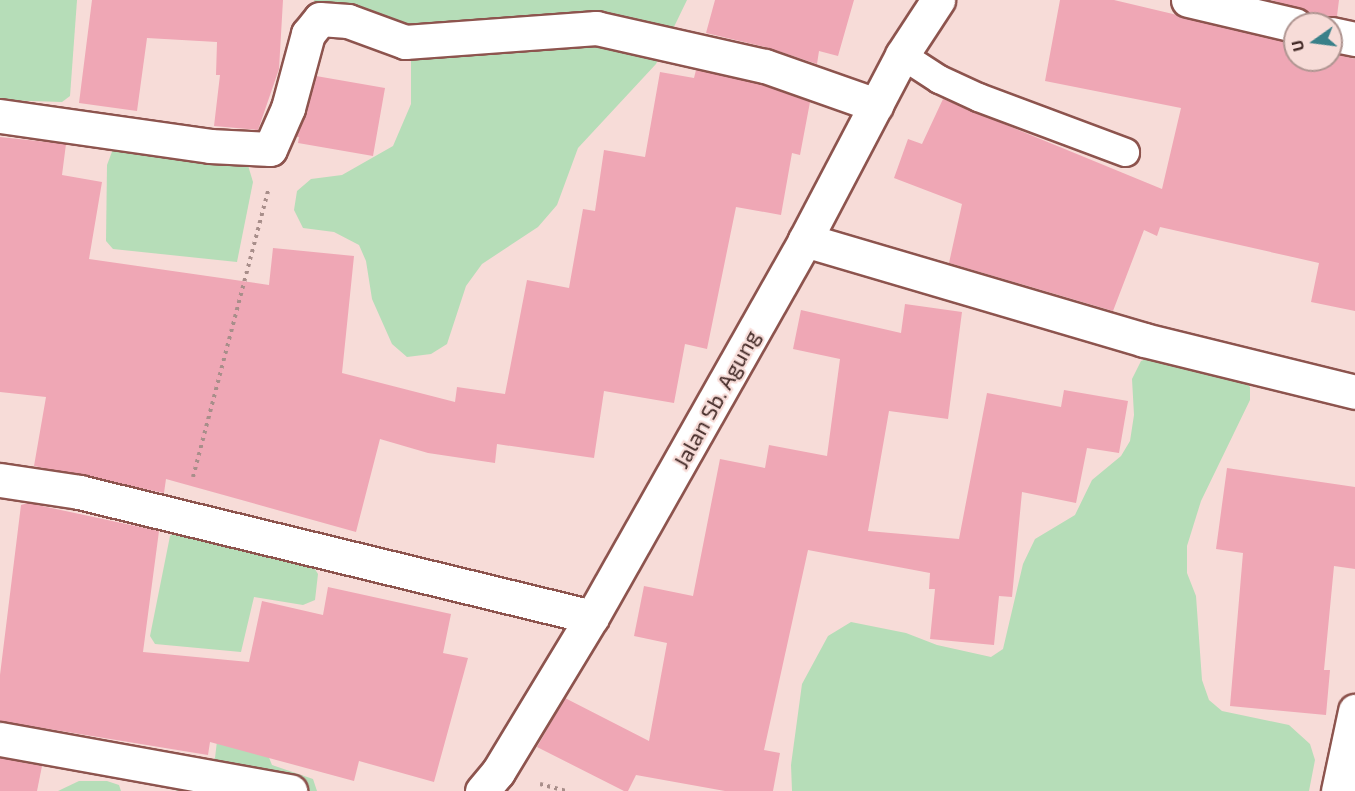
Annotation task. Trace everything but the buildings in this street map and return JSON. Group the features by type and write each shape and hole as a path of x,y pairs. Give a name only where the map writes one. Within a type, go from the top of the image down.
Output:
{"street":[{"name":"Jalan Sb. Agung","path":"482,791 498,772 592,617 805,240 902,55 938,0"},
{"path":"1188,0 1283,22"},
{"path":"0,116 210,146 270,150 288,108 308,34 320,20 348,21 405,42 596,28 765,66 876,105"},
{"path":"805,240 1144,340 1355,392"},
{"path":"0,480 79,492 592,617"},
{"path":"1338,791 1355,711"},
{"path":"0,739 290,791"}],"lane":[{"path":"902,55 939,79 978,97 1125,152"}],"path":[{"path":"182,518 267,194 270,150"}],"green space":[{"path":"0,0 77,0 70,96 62,102 0,100"},
{"path":"314,0 687,0 656,64 578,148 557,205 538,227 482,264 466,286 447,344 431,354 407,357 392,344 372,299 366,261 359,245 334,232 303,228 294,210 297,191 311,179 342,175 393,146 411,104 411,61 405,42 320,19"},
{"path":"113,149 247,162 253,182 237,262 113,249 106,241 107,165"},
{"path":"1153,357 1239,376 1250,387 1250,400 1201,501 1187,546 1187,573 1196,596 1202,680 1209,700 1222,711 1289,725 1310,744 1315,760 1309,791 792,791 791,765 802,684 828,636 851,622 906,633 937,645 991,657 1003,649 1023,564 1035,539 1075,515 1092,480 1121,456 1130,441 1134,415 1132,379 1141,361"},
{"path":"174,532 313,566 318,574 315,600 303,605 254,597 241,652 155,644 150,636 170,536"},
{"path":"219,724 268,755 272,765 313,779 317,791 176,791 179,782 215,758"},
{"path":"79,781 107,781 119,785 121,791 58,791"}]}
